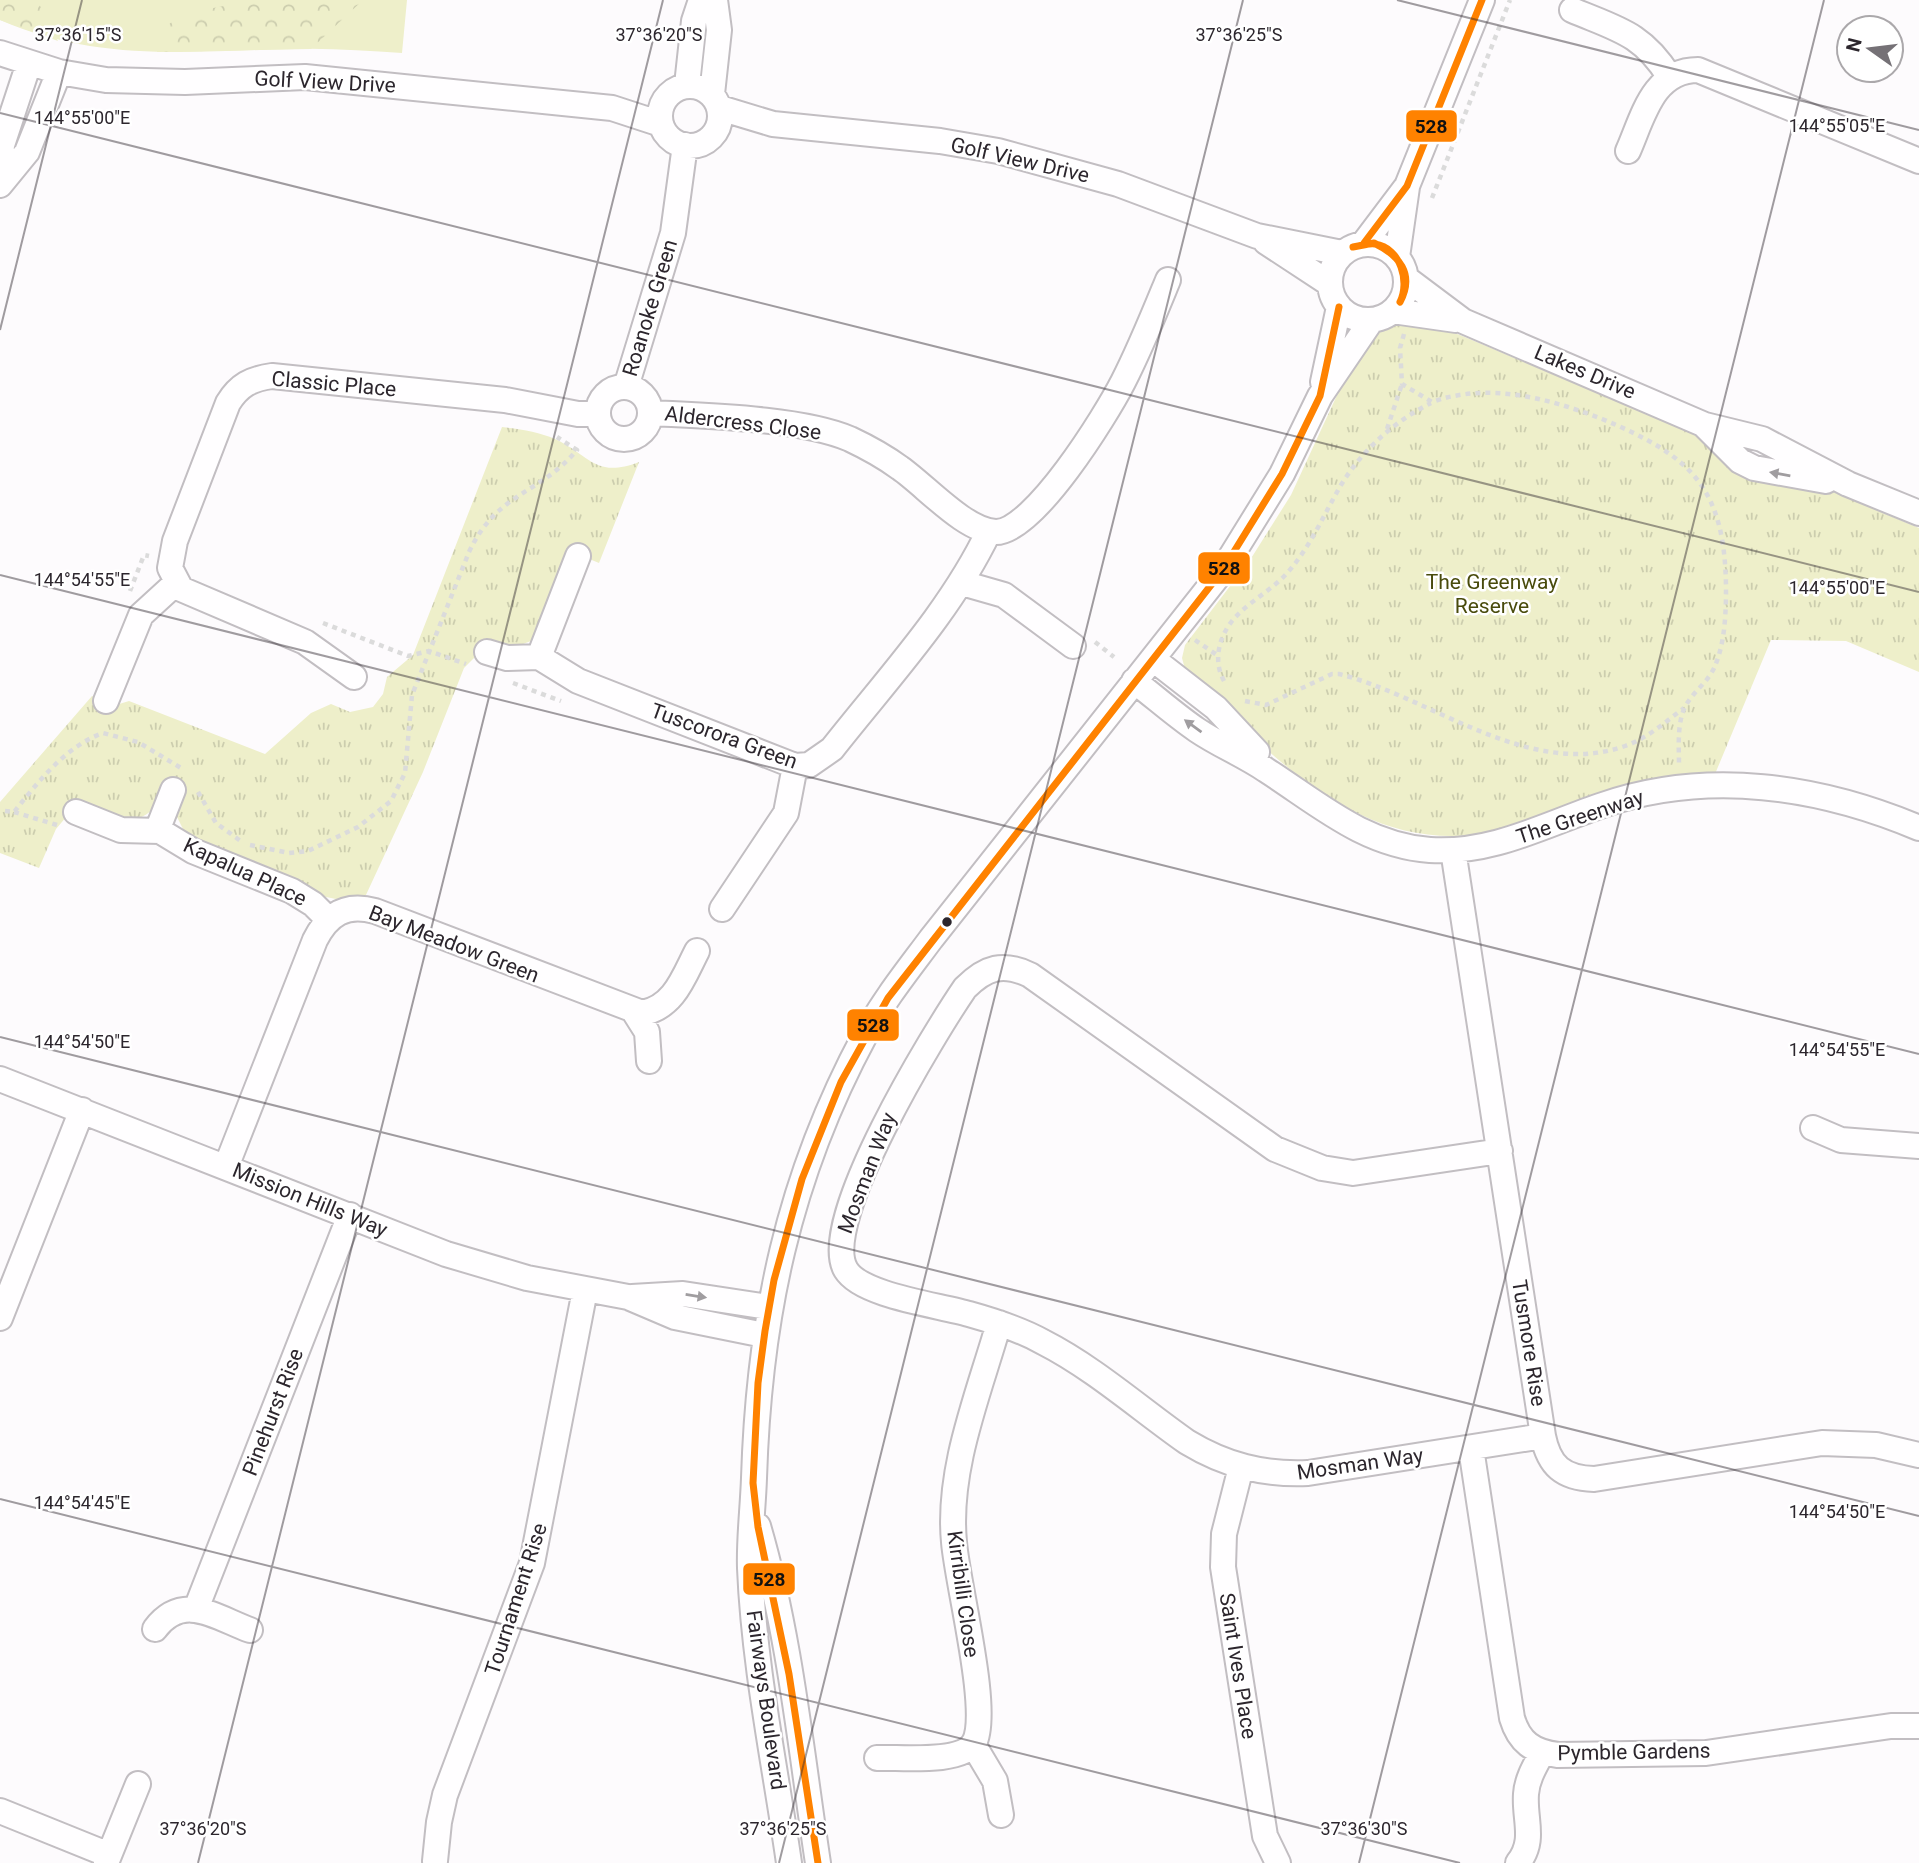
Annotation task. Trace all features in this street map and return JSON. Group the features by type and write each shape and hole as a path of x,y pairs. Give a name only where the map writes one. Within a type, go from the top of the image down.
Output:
{"street":[{"path":"687,85 694,22 701,0"},
{"path":"716,0 719,30 716,111 704,143 685,145 670,138 661,124 662,106 666,98 687,85 705,89 716,111"},
{"path":"1407,186 1330,272 1330,284 1339,307 1348,315 1392,315 1401,302 1407,186 1482,0"},
{"path":"1572,10 1639,40 1653,51 1669,76"},
{"name":"Golf View Drive","path":"0,52 59,72 145,82 304,77 612,108 661,124"},
{"path":"0,176 2,145 29,63"},
{"path":"1628,151 1654,92 1669,76 1687,70 1710,73 1919,161"},
{"path":"0,184 27,152 59,72"},
{"name":"Golf View Drive","path":"612,108 666,98"},
{"name":"Golf View Drive","path":"716,111 773,124 927,140 998,151 1118,184 1257,236 1330,284"},
{"name":"Roanoke Green","path":"626,387 673,233 685,145"},
{"name":"Golf View Drive","path":"1257,236 1353,248"},
{"path":"1353,248 1388,248 1402,267"},
{"name":"Lakes Drive","path":"1402,267 1463,321 1705,425 1740,461 1754,468 1848,484 1919,513"},
{"path":"989,531 1012,530 1025,521 1083,447 1123,383 1168,280"},
{"name":"Fairways Boulevard","path":"1320,396 1339,307"},
{"name":"Lakes Drive","path":"1392,315 1463,321"},
{"name":"Fairways Boulevard","path":"789,1863 766,1704 750,1566 756,1403 768,1307 793,1205 834,1099 866,1034 930,939 1222,571 1260,514 1320,396 1392,315"},
{"name":"Classic Place","path":"176,583 170,568 175,541 228,403 241,386 250,380 272,376 505,400 561,411 598,414"},
{"path":"626,387 640,392 649,405 650,413 649,422 638,435 621,439 605,431 598,414 603,398 609,392 626,387"},
{"name":"Aldercress Close","path":"650,413 796,426 848,438 900,468 967,522 989,531"},
{"name":"Tuscorora Green","path":"539,657 578,681 795,766 809,765 832,749 962,583 989,531"},
{"path":"488,652 507,658 539,657 578,556"},
{"path":"106,701 141,615 176,583 198,599 312,645 354,677"},
{"path":"962,583 1004,596 1073,646"},
{"name":"The Greenway","path":"1153,659 1216,708 1293,787"},
{"name":"The Greenway","path":"1134,681 1199,731 1232,748 1293,787 1324,811 1373,837 1429,850 1453,850 1499,843 1529,835 1606,804 1679,788 1714,785 1787,789 1855,803 1919,828"},
{"path":"722,909 786,813 795,766"},
{"name":"Kapalua Place","path":"158,831 185,784"},
{"name":"Kapalua Place","path":"69,820 121,830 158,831 192,851 292,891 313,904 328,919"},
{"name":"Tusmore Rise","path":"1453,850 1544,1436 1551,1461 1568,1475 1581,1479 1822,1443 1876,1445 1919,1455"},
{"name":"Bay Meadow Green","path":"328,919 351,908 375,911 635,1013"},
{"path":"226,1167 315,940 328,919"},
{"path":"649,1061 647,1032 635,1013 650,1012 667,1002 697,951"},
{"name":"Mosman Way","path":"1500,1151 1353,1172 1298,1160 1275,1149 1031,975 1002,966 990,968 965,988 906,1082 872,1153 840,1242 845,1269 864,1286 999,1323 1045,1342 1187,1442 1206,1454 1241,1467 1283,1474 1308,1473 1544,1436"},
{"name":"Mission Hills Way","path":"0,1079 446,1254 527,1278 585,1290 628,1297 683,1294 768,1307"},
{"path":"0,1318 82,1110"},
{"path":"1813,1128 1840,1140 1919,1146"},
{"name":"Pinehurst Rise","path":"196,1609 350,1215"},
{"name":"Tournament Rise","path":"436,1862 439,1822 445,1795 532,1563 585,1290"},
{"name":"Mission Hills Way","path":"628,1297 676,1317 764,1335"},
{"name":"Kirribilli Close","path":"973,1744 978,1731 978,1707 954,1543 952,1511 962,1455 999,1323"},
{"name":"Pymble Gardens","path":"1471,1448 1512,1718 1520,1738 1542,1753 1706,1753 1891,1726 1919,1726"},
{"name":"Saint Ives Place","path":"1241,1467 1224,1534 1223,1567 1265,1836 1278,1863"},
{"name":"Fairways Boulevard","path":"753,1494 756,1519 770,1568 818,1863"},
{"path":"155,1629 172,1611 196,1609 250,1630"},
{"path":"766,1704 793,1699"},
{"path":"877,1758 952,1757 965,1752 973,1744 995,1781 1001,1815"},
{"path":"1518,1863 1528,1843 1528,1781 1542,1753"},
{"path":"0,1811 108,1859 138,1784"}],"path":[{"path":"1430,201 1510,0"},
{"path":"1386,431 1402,384 1400,348 1392,315"},
{"path":"1402,384 1432,402"},
{"path":"1230,690 1222,679 1217,655 1227,627 1289,571 1355,464 1386,431 1432,402 1474,392 1557,403 1614,424 1655,445 1681,463 1700,482 1716,509 1723,536 1726,612 1716,664 1710,678 1685,708 1648,735 1627,745 1604,752 1561,755 1525,746 1339,674 1332,674 1266,705 1238,698"},
{"path":"14,812 56,764 73,749 103,733 138,742 177,764 185,784 216,823 230,836 264,850 289,853 308,851 335,840 380,812 391,801 405,773 412,695 480,529 500,506 550,477 577,450 553,434 561,411"},
{"path":"1679,788 1679,733 1685,708"},
{"path":"5,811 69,820"}],"green space":[{"path":"0,0 407,0 402,53 322,49 182,52 110,49 37,34 0,20"},
{"path":"0,0 37,0 58,41 0,20"},
{"path":"255,0 363,0 311,49 157,52 159,32 182,14"},
{"name":"The Greenway Reserve","path":"1396,321 1441,328 1460,335 1919,528 1919,672 1846,641 1771,640 1715,774 1609,790 1511,828 1460,836 1413,832 1370,819 1330,798 1292,771 1256,740 1186,673 1182,658 1185,645 1250,560 1291,495 1350,367 1380,327"},
{"path":"502,427 549,437 602,466 624,467 639,462 599,563 570,551 531,641 515,647 489,643 464,668 423,772 365,897 336,899 321,896 186,835 176,815 155,806 147,814 128,819 108,815 78,803 56,829 39,868 0,853 0,802 92,696 116,705 129,701 265,754 311,713 331,704 350,712 373,707 383,694 387,677 413,655"}],"transit line":[{"name":"528","path":"1364,243 1407,186 1482,0"},
{"name":"528","path":"1353,247 1374,243 1397,260 1405,274 1406,283 1400,302"},
{"name":"528","path":"1353,247 1375,244 1384,247 1397,259 1404,285 1400,302"},
{"name":"528","path":"818,1863 789,1674 758,1527 753,1483 758,1383 765,1331 774,1280 802,1179 841,1082 888,998 1222,571 1282,474 1320,396 1339,307"}]}
